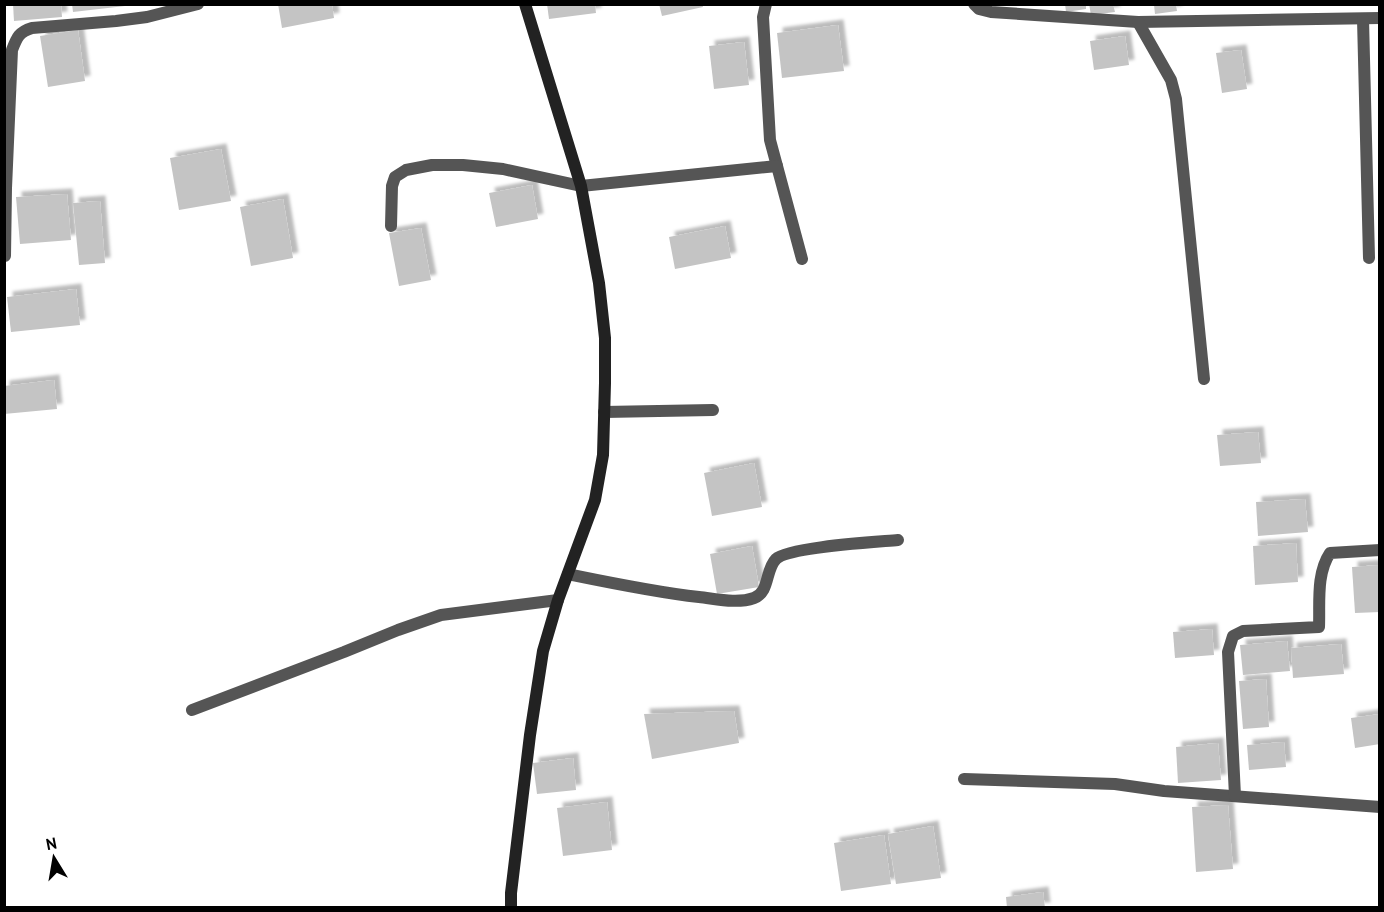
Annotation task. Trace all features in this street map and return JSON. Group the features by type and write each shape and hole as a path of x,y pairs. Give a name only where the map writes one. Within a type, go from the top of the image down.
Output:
{"street":[{"path":"5,256 12,50 22,31 32,28 116,21 198,4"},
{"path":"511,908 531,725 543,651 558,600 595,500 603,454 604,412 605,338 599,283 581,186 525,4"},
{"path":"766,4 763,16 770,140 802,259"},
{"path":"974,4 979,9 991,12 1138,22 1380,18"},
{"path":"1363,19 1369,258"},
{"path":"1138,22 1171,80 1176,99 1204,379"},
{"path":"391,226 392,186 395,177 406,170 432,165 503,169 581,186 777,166"},
{"path":"604,412 713,410"},
{"path":"568,574 668,593 734,601 748,600 758,597 764,589 770,569 776,559 786,553 898,540"},
{"path":"1235,796 1228,652 1233,636 1244,631 1319,627 1321,576 1324,561 1330,553 1380,550"},
{"path":"192,710 441,615 558,600"},
{"path":"964,778 1115,784 1164,791 1380,807"}],"building":[{"path":"13,4 61,4 62,17 14,21"},
{"path":"72,4 125,4 125,6 73,12"},
{"path":"278,4 332,4 334,18 282,28"},
{"path":"547,4 595,4 596,13 549,19"},
{"path":"659,4 702,4 703,7 662,16"},
{"path":"1065,4 1086,4 1086,9 1066,12"},
{"path":"1089,4 1113,4 1115,12 1091,15"},
{"path":"1154,5 1176,5 1177,11 1155,14"},
{"path":"838,25 844,71 782,78 777,33"},
{"path":"78,30 85,81 48,87 40,36"},
{"path":"1125,36 1129,65 1094,70 1090,41"},
{"path":"744,42 749,85 714,89 709,46"},
{"path":"1241,50 1247,89 1222,93 1216,53"},
{"path":"221,149 231,201 179,210 170,158"},
{"path":"532,185 538,219 496,227 489,193"},
{"path":"67,194 71,240 20,244 16,197"},
{"path":"283,199 293,258 251,266 240,207"},
{"path":"100,201 105,263 79,265 73,203"},
{"path":"725,226 731,258 675,269 669,237"},
{"path":"421,228 431,280 399,286 389,233"},
{"path":"76,289 80,325 11,332 7,297"},
{"path":"54,380 57,409 4,414 4,386"},
{"path":"1258,432 1261,463 1220,466 1217,435"},
{"path":"754,463 762,507 712,516 704,473"},
{"path":"1305,499 1308,532 1258,536 1256,502"},
{"path":"1296,543 1298,582 1255,585 1253,546"},
{"path":"752,546 759,587 717,594 710,554"},
{"path":"1380,565 1380,612 1355,613 1352,567"},
{"path":"1212,629 1214,655 1175,658 1173,632"},
{"path":"1287,641 1290,671 1243,675 1240,645"},
{"path":"1341,644 1344,674 1293,678 1291,648"},
{"path":"1266,679 1269,727 1243,729 1239,681"},
{"path":"734,711 739,743 652,759 644,714"},
{"path":"1380,714 1380,744 1355,748 1351,718"},
{"path":"1284,742 1286,767 1249,770 1247,745"},
{"path":"1218,743 1221,780 1178,783 1176,747"},
{"path":"573,758 576,790 537,794 533,763"},
{"path":"607,802 612,850 563,856 557,808"},
{"path":"1228,805 1233,869 1196,872 1192,807"},
{"path":"933,826 941,878 896,884 888,834"},
{"path":"884,835 891,884 841,891 834,843"},
{"path":"1043,892 1045,908 1007,908 1006,897"}]}
